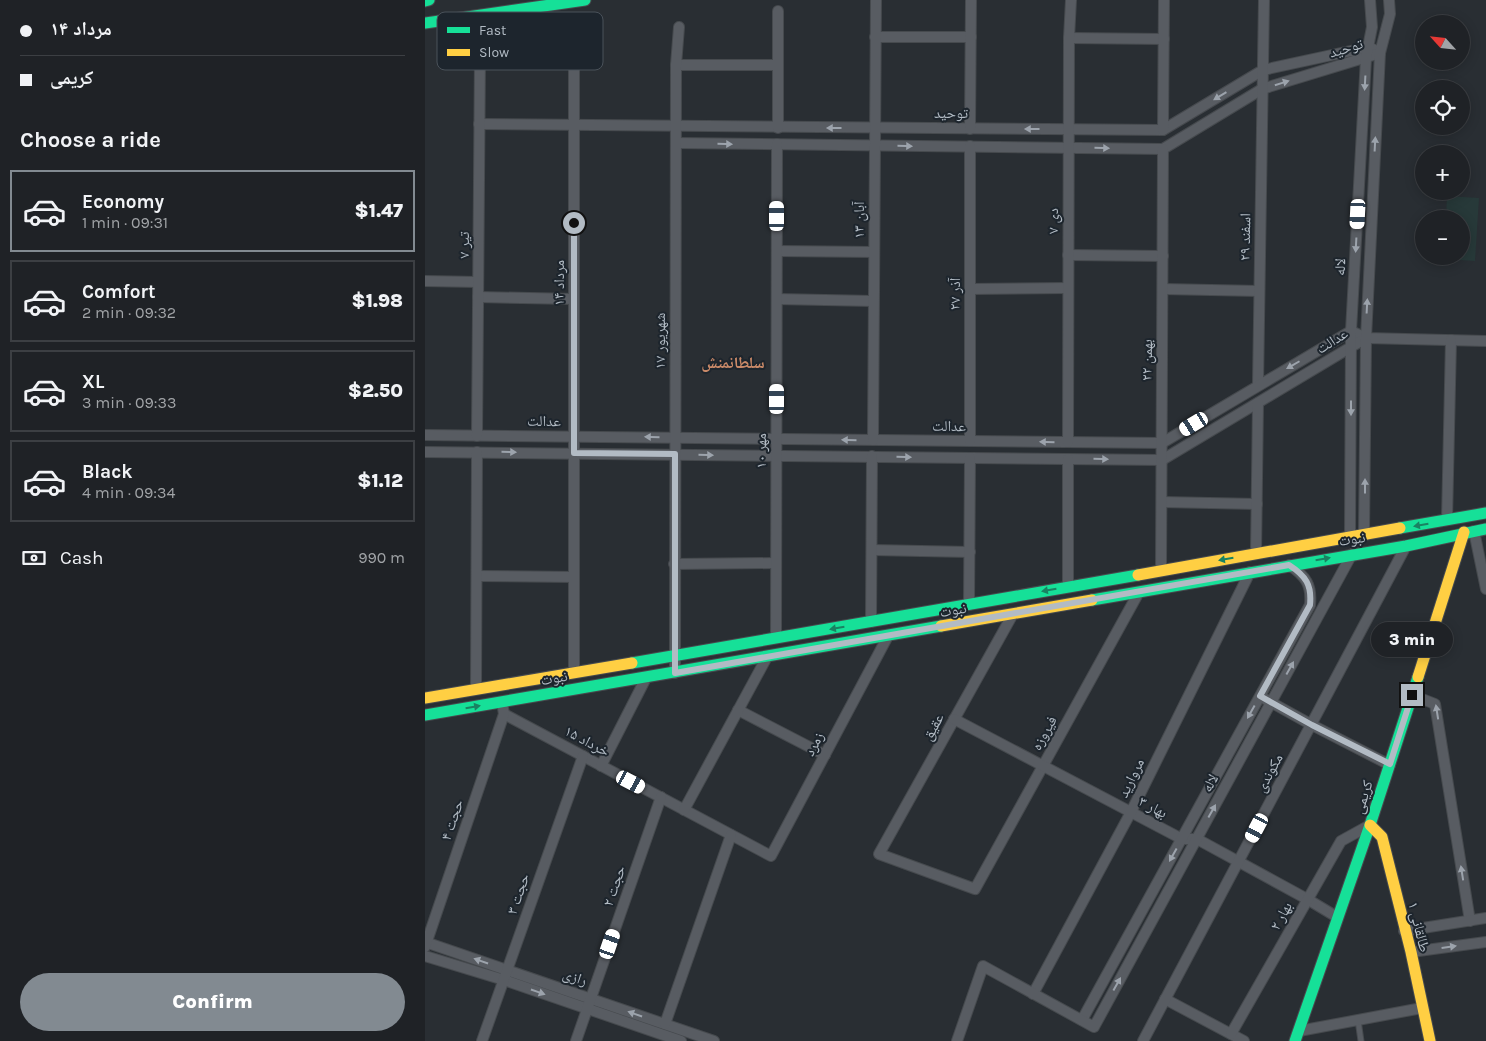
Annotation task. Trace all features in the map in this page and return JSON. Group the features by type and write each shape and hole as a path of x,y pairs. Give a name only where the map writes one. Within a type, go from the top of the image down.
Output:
{"main road":[{"path":"425,1 429,0"},
{"path":"502,12 585,0"},
{"name":"نبوت","path":"425,698 969,605 1486,513"},
{"name":"نبوت","path":"425,715 1406,546 1486,529"},
{"path":"1382,532 1377,541 1383,549"},
{"name":"کریمی","path":"1297,1036 1469,532"},
{"path":"1352,554 1365,535"},
{"path":"1350,537 1352,554"},
{"name":"طالقانی ۱","path":"1370,825 1382,837 1411,952 1429,1041"}],"street":[{"name":"۱۳ آبان","path":"873,440 876,0"},
{"path":"970,129 971,0"},
{"name":"۷ دی","path":"1068,442 1068,129 1071,0"},
{"path":"1163,130 1164,0"},
{"path":"1263,70 1264,0"},
{"name":"لاله","path":"1350,537 1351,331 1366,58 1373,27 1370,0"},
{"name":"لاله","path":"1365,535 1366,338 1380,53 1390,14 1389,0"},
{"path":"777,128 778,11"},
{"name":"۱۷ شهریور","path":"675,673 676,64 679,27"},
{"path":"875,37 971,38"},
{"path":"1069,38 1164,39"},
{"name":"توحید","path":"479,124 1163,130 1263,70 1369,47 1380,53"},
{"name":"توحید","path":"1163,149 1263,89 1380,53"},
{"path":"676,64 778,65"},
{"name":"۷ تیر","path":"477,436 480,70"},
{"name":"۱۴ مرداد","path":"574,70 574,453"},
{"name":"۲۹ اسفند","path":"1258,385 1263,70"},
{"path":"676,143 1163,149"},
{"name":"۱۰ مهر","path":"776,638 777,144"},
{"name":"۲۷ آذر","path":"970,146 970,441"},
{"name":"۲۲ بهمن","path":"1161,570 1163,149"},
{"path":"777,251 874,252"},
{"path":"1068,255 1163,256"},
{"path":"425,281 479,282"},
{"path":"970,289 1068,288"},
{"path":"1163,289 1259,291"},
{"path":"478,297 574,299"},
{"path":"777,299 873,301"},
{"name":"عدالت","path":"425,435 1162,443 1351,331 1366,338"},
{"path":"1366,338 1486,341"},
{"name":"عدالت","path":"425,452 1162,460 1366,338"},
{"path":"1447,520 1451,340"},
{"path":"1256,554 1258,403"},
{"path":"476,689 477,452"},
{"path":"574,453 574,673"},
{"path":"871,622 872,456"},
{"path":"969,605 970,458"},
{"path":"1068,459 1068,587"},
{"path":"1162,502 1257,504"},
{"path":"1469,532 1486,589"},
{"name":"مکوندی","path":"1143,1041 1406,546"},
{"path":"872,550 969,552"},
{"name":"لاله","path":"1289,565 1300,573 1308,583 1311,594 1310,605 1082,1020 1094,1027 1352,554"},
{"path":"674,564 776,564"},
{"name":"مروارید","path":"1033,994 1131,812 1250,572"},
{"path":"477,576 574,577"},
{"name":"فیروزه","path":"975,889 1139,592"},
{"name":"عقیق","path":"975,889 879,854 1013,614"},
{"name":"زمرد","path":"762,851 771,856 887,636"},
{"path":"684,810 767,657"},
{"path":"601,766 646,678"},
{"path":"1412,695 1435,704 1470,921"},
{"path":"1260,696 1312,725 1390,764"},
{"path":"501,702 504,714"},
{"path":"738,710 825,755"},
{"name":"۱۵ خرداد","path":"504,714 762,851"},
{"name":"حجت ۴","path":"425,944 504,714"},
{"name":"بهار ۳","path":"955,719 1182,839 1197,839 1337,917"},
{"name":"حجت ۳","path":"482,1041 583,756"},
{"name":"حجت ۲","path":"576,1041 661,797"},
{"name":"بهار ۲","path":"1231,1034 1341,841 1370,825"},
{"path":"665,1024 731,835"},
{"path":"1405,931 1486,918"},
{"path":"1411,952 1486,942"},
{"name":"رازی","path":"425,944 507,970 676,1037 714,1041"},
{"name":"رازی","path":"425,956 504,980 665,1024 676,1037"},
{"path":"957,1041 983,966 1082,1020"},
{"path":"1165,999 1244,1041"},
{"path":"1297,1036 1357,1020 1422,1008"}],"lane":[{"path":"1357,1020 1361,1041"}],"shaded area":[{"path":"1479,198 1475,261 1470,261 1470,210 1446,210 1447,200"}],"traffic: fast":[{"path":"425,1 429,0"},
{"path":"502,12 585,0"},
{"path":"425,23 437,21"},
{"path":"1400,528 1486,513"},
{"path":"1092,600 1406,546 1486,529"},
{"path":"632,663 1138,575"},
{"path":"425,715 941,626"},
{"path":"1295,1041 1370,825 1418,677"}],"traffic: slow":[{"path":"1138,575 1400,528"},
{"path":"1418,677 1464,532"},
{"path":"941,626 1092,600"},
{"path":"425,698 632,663"},
{"path":"1370,825 1382,837 1411,952 1430,1041"}],"district":[{"name":"سلطانمنش","path":"733,362"}],"route":[{"path":"574,223 574,453 675,454 675,673 1289,565 1300,573 1308,583 1311,594 1310,605 1260,696 1312,725 1390,764 1412,695"}]}
